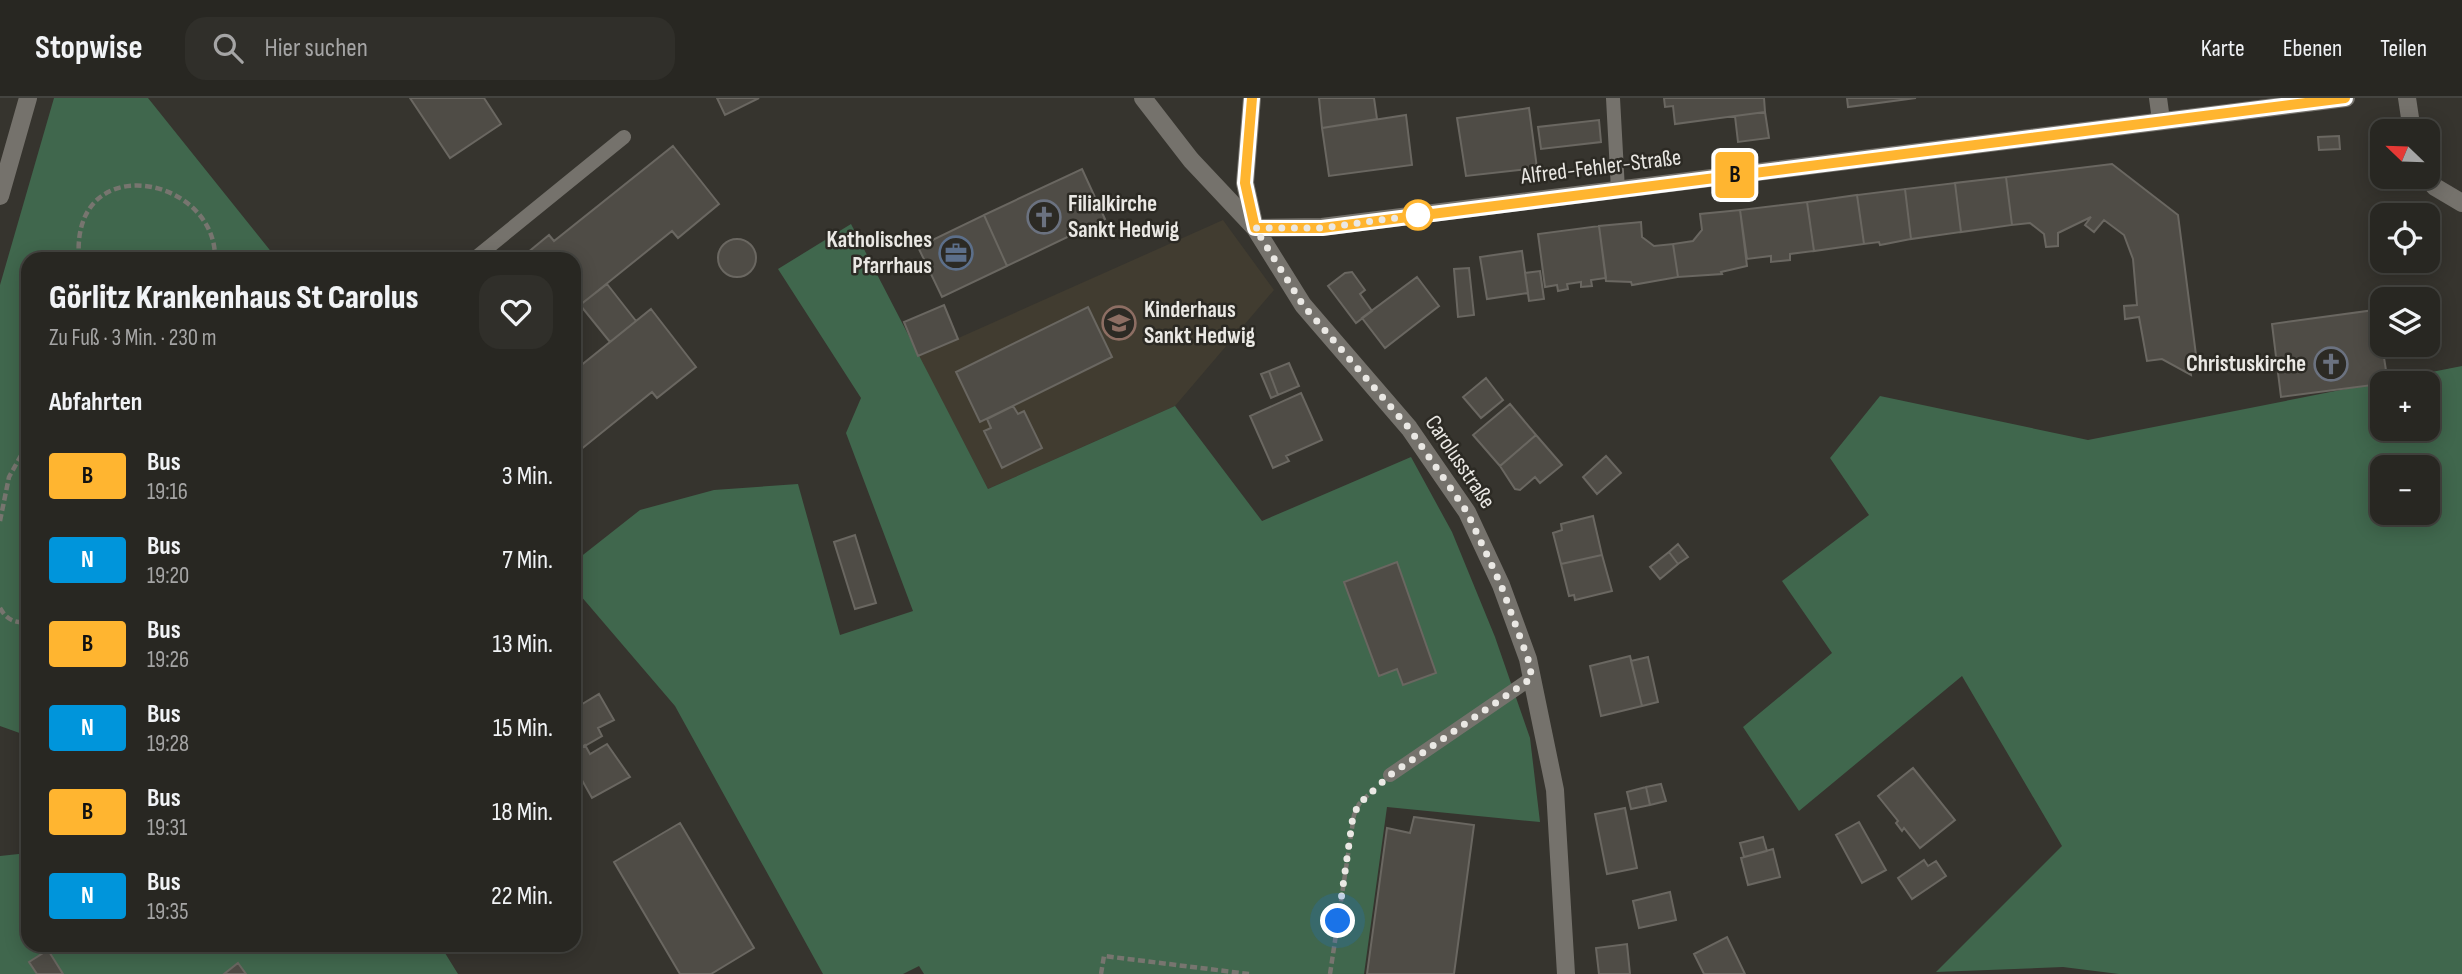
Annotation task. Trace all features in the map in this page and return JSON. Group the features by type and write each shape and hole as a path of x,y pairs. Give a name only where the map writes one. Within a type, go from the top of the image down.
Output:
{"street":[{"path":"0,196 29,98"},
{"name":"Carolusstraße","path":"1143,98 1191,160 1255,228 1303,305 1409,428 1467,512 1501,585 1528,659 1555,790 1566,974"},
{"path":"1252,98 1245,183 1255,228"},
{"path":"2158,98 2161,120"},
{"name":"Alfred-Fehler-Straße","path":"1255,228 1322,228 2346,98"},
{"path":"2407,98 2410,119"},
{"path":"2438,189 2462,203"}],"lane":[{"path":"1613,98 1618,190"},
{"path":"483,252 624,137"},
{"path":"1390,775 1532,678"}],"path":[{"path":"78,252 77,235 89,209 101,195 119,186 136,184 162,189 184,200 208,230 213,252"},
{"path":"0,521 9,477 21,456"},
{"path":"0,608 5,617 21,623"},
{"path":"1330,974 1353,816 1359,804 1390,775"},
{"path":"1101,974 1104,956 1249,974"}],"shaded area":[{"name":"Kinderhaus Sankt Hedwig","path":"1223,220 1274,290 1175,406 988,489 918,356"}],"green space":[{"path":"54,98 148,98 271,252 21,252 21,734 0,726 0,285"},
{"path":"851,224 988,489 1175,406 1262,521 1411,457 1452,532 1495,637 1530,738 1540,822 1387,807 1364,974 924,974 919,966 903,974 823,974 675,706 581,596 581,556 640,510 714,490 798,484 840,635 913,611 846,433 861,398 778,269"},
{"path":"2462,366 2462,974 2119,974 2063,967 1936,972 2062,846 1962,676 1799,811 1743,727 1832,653 1782,581 1869,515 1830,458 1880,396 2088,440 2370,384 2370,441 2440,441 2440,371 2437,371"},
{"path":"21,854 21,952 444,952 458,974 0,974 0,856"}],"building":[{"path":"410,98 484,98 501,124 450,158"},
{"path":"717,98 759,98 725,115"},
{"path":"1319,98 1374,98 1377,119 1322,128"},
{"path":"1664,98 1764,98 1765,112 1675,124 1673,106 1665,107"},
{"path":"1847,98 1916,98 1848,107"},
{"path":"1529,108 1537,168 1466,176 1457,118"},
{"path":"1765,112 1769,138 1738,142 1735,116"},
{"path":"1406,115 1412,165 1329,176 1322,128"},
{"path":"1599,120 1601,142 1541,149 1538,127"},
{"path":"2339,136 2340,149 2319,150 2318,137"},
{"path":"673,146 719,204 678,238 672,231 581,304 581,252 528,252 549,235 554,241"},
{"path":"2112,164 2178,215 2196,355 2189,356 2191,375 2162,359 2147,361 2139,317 2125,319 2124,306 2137,305 2133,259 2124,235 2104,220 2094,232 2085,225 2091,217 2058,233 2058,246 2046,247 2044,234 2030,223 2012,225 2006,177"},
{"name":"Filialkirche Sankt Hedwig","path":"1082,169 1105,219 1007,266 984,215"},
{"path":"2006,177 2012,225 1961,232 1955,183"},
{"path":"1955,183 1961,232 1911,239 1905,189"},
{"path":"1905,189 1911,239 1880,245 1879,242 1864,244 1857,195"},
{"path":"1857,195 1864,244 1814,251 1807,202"},
{"path":"1807,202 1814,251 1790,254 1790,260 1771,262 1771,256 1747,259 1740,210"},
{"path":"1740,210 1747,266 1721,272 1722,274 1678,277 1673,244 1693,241 1702,230 1700,214"},
{"path":"984,215 1007,266 942,297 918,247"},
{"path":"1641,222 1642,237 1654,246 1673,244 1678,277 1632,285 1631,282 1606,281 1599,226"},
{"path":"1599,226 1606,278 1591,280 1592,286 1581,287 1581,282 1567,284 1568,289 1558,291 1557,285 1545,287 1538,234"},
{"path":"737,239 750,245 756,258 750,271 737,277 724,271 718,258 724,245"},
{"path":"1522,251 1528,293 1487,299 1480,257"},
{"path":"1469,268 1474,315 1458,317 1454,269"},
{"path":"1540,271 1544,299 1529,301 1525,273"},
{"path":"1352,272 1365,290 1360,294 1372,311 1356,323 1328,286 1345,273"},
{"path":"1417,277 1439,306 1385,348 1362,318"},
{"path":"607,284 636,321 610,342 581,304"},
{"path":"944,305 958,339 918,356 904,322"},
{"path":"1088,307 1112,357 980,422 956,372"},
{"path":"651,309 696,367 657,398 652,392 581,449 581,365"},
{"name":"Christuskirche","path":"2370,311 2370,357 2384,357 2386,371 2370,371 2370,385 2281,397 2272,324"},
{"path":"1289,363 1299,386 1278,395 1269,371"},
{"path":"1269,371 1278,395 1271,398 1261,374"},
{"path":"1486,378 1503,400 1481,418 1463,397"},
{"path":"1301,393 1322,440 1286,456 1289,461 1273,468 1250,416"},
{"path":"1510,404 1536,435 1500,466 1473,435"},
{"path":"1013,406 1018,414 1024,411 1042,448 1002,468 984,431 991,428 987,419"},
{"path":"1536,435 1562,465 1540,483 1535,477 1520,490 1515,489 1500,466"},
{"path":"1606,456 1621,473 1597,494 1583,477"},
{"path":"1593,516 1602,555 1561,564 1553,533 1562,530 1561,524"},
{"path":"855,535 876,603 855,609 834,542"},
{"path":"1678,544 1688,557 1678,564 1669,552"},
{"path":"1669,552 1678,564 1660,579 1650,567"},
{"path":"1602,555 1612,591 1575,600 1574,595 1569,596 1561,564"},
{"path":"1397,562 1436,673 1403,685 1397,669 1379,676 1344,582"},
{"path":"1630,656 1642,706 1601,716 1590,666"},
{"path":"1648,657 1658,702 1642,706 1631,661"},
{"path":"599,694 614,720 598,728 602,736 581,748 581,705"},
{"path":"607,744 630,777 592,798 581,778 581,748 585,745 590,754"},
{"path":"1913,768 1955,820 1920,848 1904,828 1902,831 1896,823 1898,821 1878,796"},
{"path":"1661,784 1666,801 1650,805 1646,787"},
{"path":"1646,787 1650,805 1631,809 1627,792"},
{"path":"1625,808 1637,868 1607,874 1595,814"},
{"path":"1414,817 1474,825 1454,974 1367,974 1387,828 1410,833"},
{"path":"1859,822 1886,870 1862,883 1836,835"},
{"path":"680,823 754,948 711,974 680,974 614,862"},
{"path":"1763,837 1767,851 1744,857 1740,843"},
{"path":"1773,849 1780,877 1748,885 1741,858"},
{"path":"1924,860 1928,866 1936,861 1946,876 1912,899 1898,878"},
{"path":"1670,892 1676,920 1639,928 1633,901"},
{"path":"1727,937 1745,974 1704,974 1694,954"},
{"path":"1627,944 1630,974 1599,974 1596,948"},
{"path":"49,952 63,974 37,974 29,962"},
{"path":"238,963 246,974 224,974"}],"bus line":[{"name":"B","path":"1252,98 1245,183 1255,228 1322,228 2345,98"}],"place":[{"name":"Filialkirche Sankt Hedwig","path":"1044,217"},
{"name":"Katholisches Pfarrhaus","path":"956,253"},
{"name":"Kinderhaus Sankt Hedwig","path":"1119,323"},
{"name":"Christuskirche","path":"2331,364"}],"route":[{"path":"1338,921 1353,816 1359,804 1390,775 1532,678 1528,659 1501,585 1467,512 1409,428 1303,305 1255,228 1322,228 1418,215"}]}
